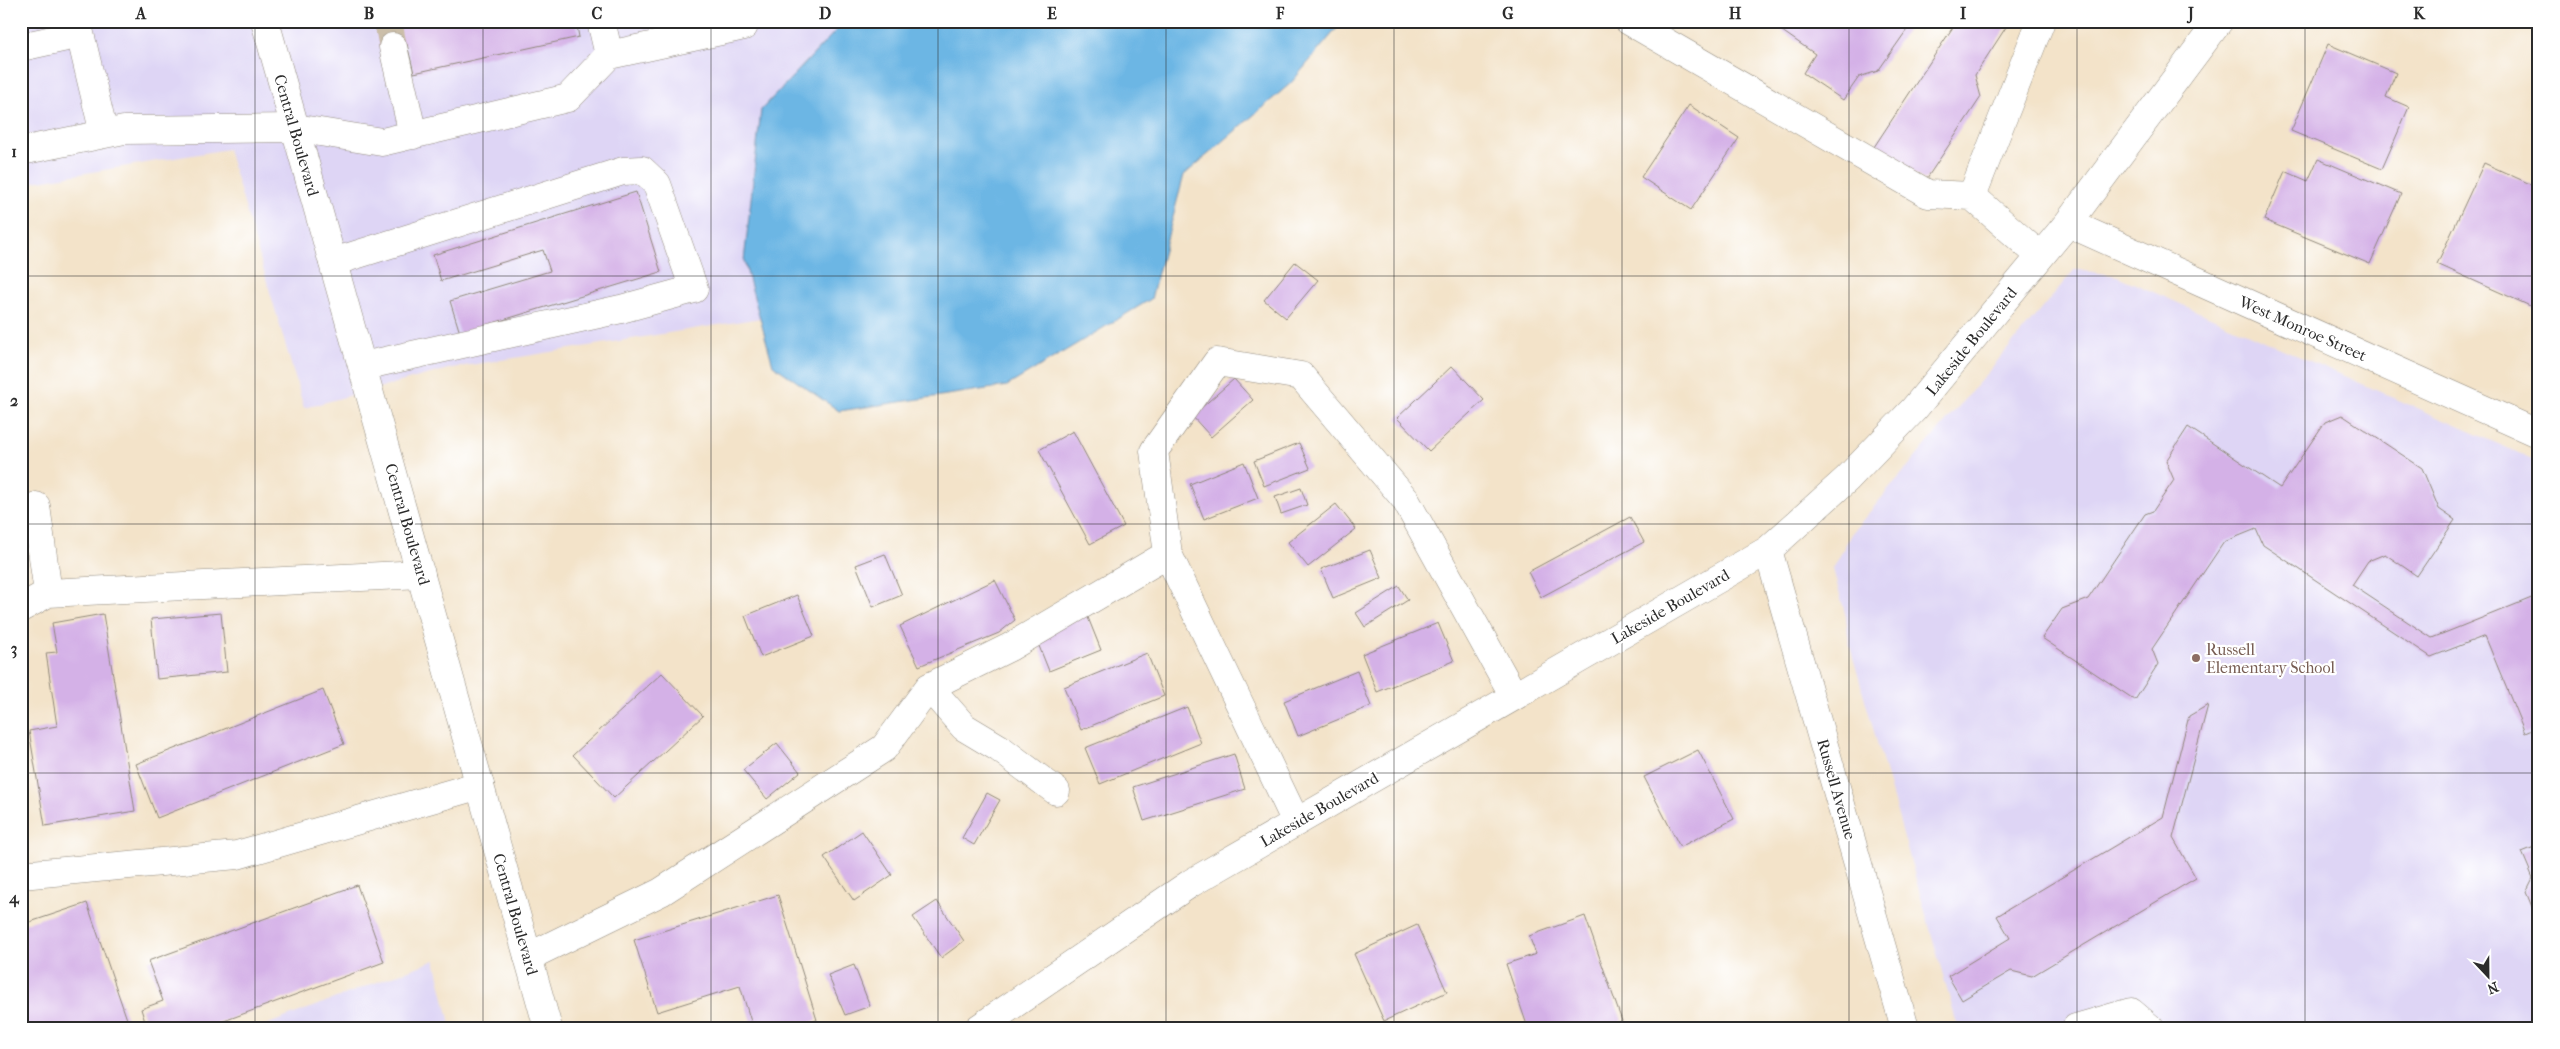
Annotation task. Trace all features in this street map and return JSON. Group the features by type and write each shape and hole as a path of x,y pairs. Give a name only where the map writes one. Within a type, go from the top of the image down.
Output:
{"street":[{"name":"Central Boulevard","path":"265,21 528,957 542,1026"},
{"path":"602,21 609,55"},
{"path":"1630,21 1928,194 1972,196 2040,256"},
{"path":"1972,196 2041,21"},
{"name":"Lakeside Boulevard","path":"979,1028 1191,883 1768,550 1847,479 1914,409 2068,223 2219,21"},
{"path":"21,151 124,130 295,128 382,142 568,98 609,55 744,26"},
{"path":"21,47 78,28 104,134"},
{"path":"393,47 413,135"},
{"path":"333,262 623,170 642,170 657,184 694,289 621,309 363,366"},
{"name":"West Monroe Street","path":"2068,223 2539,434"},
{"path":"1296,822 1168,554 1154,452 1217,362 1301,376 1405,499 1514,696"},
{"path":"36,506 48,593"},
{"name":"Russell Avenue","path":"1768,550 1905,1028"},
{"path":"528,957 661,892 884,748 929,686 1010,647 1168,554"},
{"path":"21,608 48,593 421,574"},
{"path":"929,686 964,727 999,748 1056,791"},
{"path":"21,875 237,855 480,785"},
{"path":"2076,1028 2131,1012 2150,1028"}],"shaded area":[{"path":"21,21 845,21 761,110 773,316 452,368 304,408 228,149 21,184"},
{"name":"Russell Elementary School","path":"2075,269 2117,276 2539,462 2539,1028 1958,1028 1849,643 1846,617 1833,569 1851,534"},
{"path":"435,960 451,1028 258,1028"}],"water":[{"path":"845,21 1343,21 1291,83 1184,175 1151,299 1007,386 839,411 773,365 744,261 761,110"}],"building":[{"path":"374,21 576,21 579,37 414,73 407,44 381,50"},
{"path":"1768,21 1913,21 1878,71 1859,77 1843,100 1803,73 1815,54"},
{"path":"1957,21 2010,21 1975,75 1981,97 1925,181 1874,147"},
{"path":"2328,44 2396,73 2386,97 2409,107 2382,169 2291,131"},
{"path":"1689,105 1739,138 1691,210 1641,177"},
{"path":"2318,159 2401,194 2370,264 2264,220 2285,171 2308,181"},
{"path":"2484,163 2539,188 2539,310 2437,264"},
{"path":"636,192 661,272 460,333 450,301 550,271 543,250 441,281 433,255"},
{"path":"1295,262 1318,280 1286,318 1264,300"},
{"path":"1452,366 1484,400 1429,451 1397,418"},
{"path":"1234,379 1253,400 1211,437 1192,416"},
{"path":"2342,415 2422,468 2439,509 2455,520 2417,576 2385,554 2368,561 2352,585 2432,638 2539,595 2539,727 2525,733 2485,636 2431,657 2263,545 2256,529 2224,542 2152,649 2158,664 2135,700 2042,638 2062,609 2088,599 2145,514 2153,511 2174,480 2166,461 2188,427 2280,488 2325,422"},
{"path":"1073,431 1124,526 1090,544 1039,450"},
{"path":"1299,443 1310,468 1264,486 1254,461"},
{"path":"1244,462 1258,498 1204,519 1190,484"},
{"path":"1301,488 1307,505 1281,514 1275,497"},
{"path":"1336,504 1356,529 1308,567 1288,542"},
{"path":"1630,517 1644,542 1541,597 1528,572"},
{"path":"1370,550 1382,578 1333,598 1321,569"},
{"path":"885,554 902,595 873,607 856,565"},
{"path":"995,580 1015,620 999,633 919,666 900,626"},
{"path":"1399,586 1408,600 1365,627 1356,613"},
{"path":"797,595 814,636 761,657 745,616"},
{"path":"221,613 227,672 157,679 151,619"},
{"path":"103,614 135,811 45,826 29,731 57,726 46,653 57,652 52,623"},
{"path":"1087,615 1101,650 1049,671 1035,636"},
{"path":"1438,623 1454,661 1377,692 1362,654"},
{"path":"1147,653 1164,696 1081,730 1064,687"},
{"path":"1357,671 1371,706 1298,736 1284,701"},
{"path":"662,673 703,716 614,798 573,755"},
{"path":"323,690 344,744 157,818 136,764"},
{"path":"2208,705 2173,838 2196,878 2032,976 2011,971 1962,1000 1948,976 2010,938 1997,916 2163,817 2189,716"},
{"path":"1187,707 1201,743 1100,784 1085,748"},
{"path":"777,743 800,772 767,799 743,770"},
{"path":"1698,750 1734,819 1680,847 1644,777"},
{"path":"1234,754 1245,789 1144,821 1133,787"},
{"path":"987,793 1000,800 974,845 962,838"},
{"path":"862,831 892,875 854,901 824,857"},
{"path":"2539,845 2539,924 2526,892 2533,878 2522,852"},
{"path":"357,885 384,962 205,1028 147,1028 141,1009 163,1001 148,961"},
{"path":"778,895 817,1020 794,1028 753,1028 740,986 657,1012 634,940"},
{"path":"937,901 964,941 941,958 913,917"},
{"path":"87,903 130,1028 21,1028 21,925"},
{"path":"1585,916 1622,1021 1603,1028 1528,1028 1506,964 1536,954 1529,936"},
{"path":"1417,925 1447,992 1384,1021 1354,954"},
{"path":"854,965 870,1006 845,1015 828,975"}],"tunnel":[{"path":"388,21 393,47"}],"place":[{"name":"Russell Elementary School","path":"2196,658"}]}
